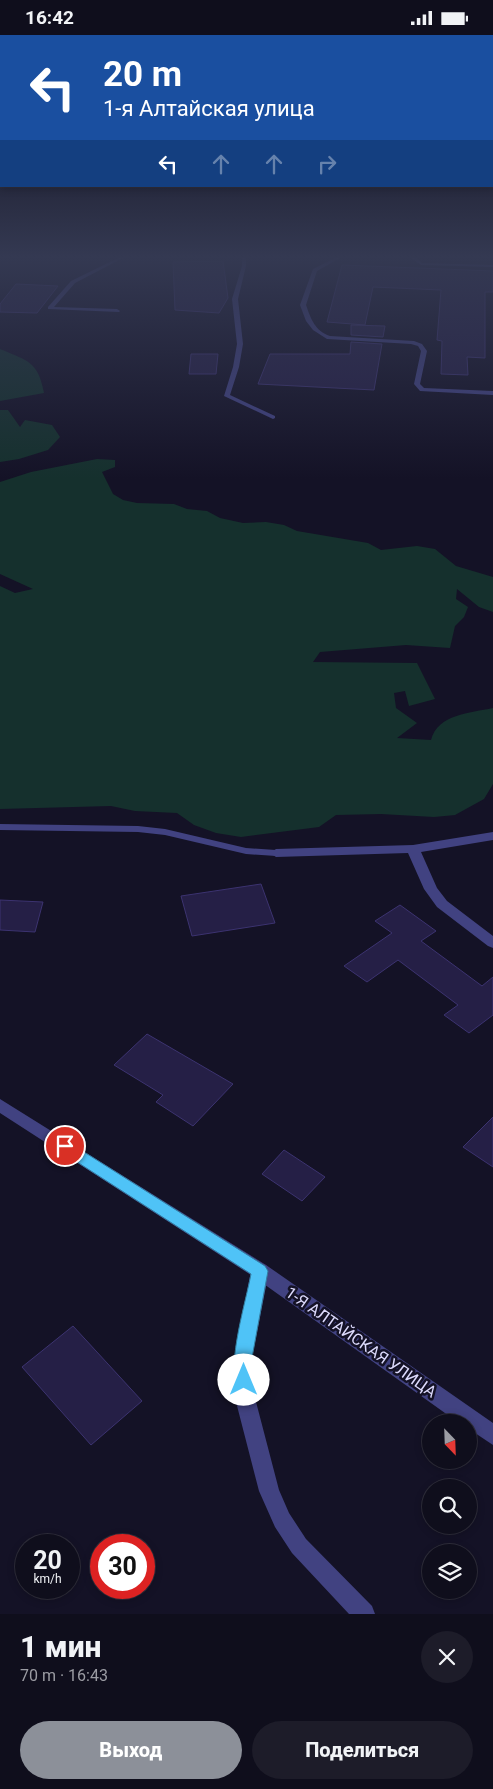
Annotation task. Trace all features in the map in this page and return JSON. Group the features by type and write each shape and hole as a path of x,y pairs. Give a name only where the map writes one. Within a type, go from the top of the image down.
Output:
{"street":[{"path":"276,853 414,849 493,836"},
{"path":"414,849 431,889 442,904 493,943"},
{"name":"1-Я АЛТАЙСКАЯ УЛИЦА","path":"0,1105 260,1271 493,1435"},
{"path":"260,1271 242,1363 245,1398 269,1491 282,1520 299,1546 364,1614"}],"lane":[{"path":"239,332 240,345 236,367 227,396 273,417"},
{"path":"316,332 319,335 329,338 412,342 420,345 424,351 417,384 422,390 493,393"},
{"path":"0,827 138,829 165,832 246,851 276,853"}],"green space":[{"path":"0,349 18,356 35,368 42,382 44,393 0,401"},
{"path":"0,410 8,410 20,427 25,420 52,425 60,437 48,450 19,459 0,462"},
{"path":"97,459 115,460 115,467 102,472 113,494 123,500 137,503 174,504 187,509 207,511 220,518 243,523 266,522 284,525 297,531 368,543 381,550 417,546 435,549 456,566 493,577 493,612 479,607 457,589 456,599 468,607 464,617 455,626 450,648 406,645 320,652 313,662 417,663 435,699 409,706 405,691 394,693 396,708 417,723 397,738 431,740 440,725 448,720 465,713 493,708 493,784 484,799 455,815 434,817 381,814 336,815 319,827 241,837 216,833 194,825 177,813 135,811 111,806 0,809 0,586 15,593 33,589 0,574 0,482 31,472"}],"building":[{"path":"351,332 384,332 383,337 351,335"},
{"path":"438,332 485,332 485,358 467,357 468,375 441,374 442,341 437,340"},
{"path":"351,342 382,344 374,390 258,384 270,354 350,354"},
{"path":"191,354 218,354 216,374 189,374"},
{"path":"261,884 275,923 192,936 181,896"},
{"path":"0,900 43,902 35,932 0,930"},
{"path":"400,905 436,931 421,941 482,986 493,977 493,1015 469,1033 444,1015 458,1005 398,960 367,982 344,966 392,933 375,921"},
{"path":"147,1034 233,1084 193,1126 156,1102 163,1095 114,1065"},
{"path":"493,1117 493,1167 463,1147"},
{"path":"284,1150 325,1177 302,1201 262,1174"},
{"path":"73,1326 142,1401 91,1445 22,1367"}],"route":[{"path":"65,1146 260,1271 242,1363 244,1380"}]}
